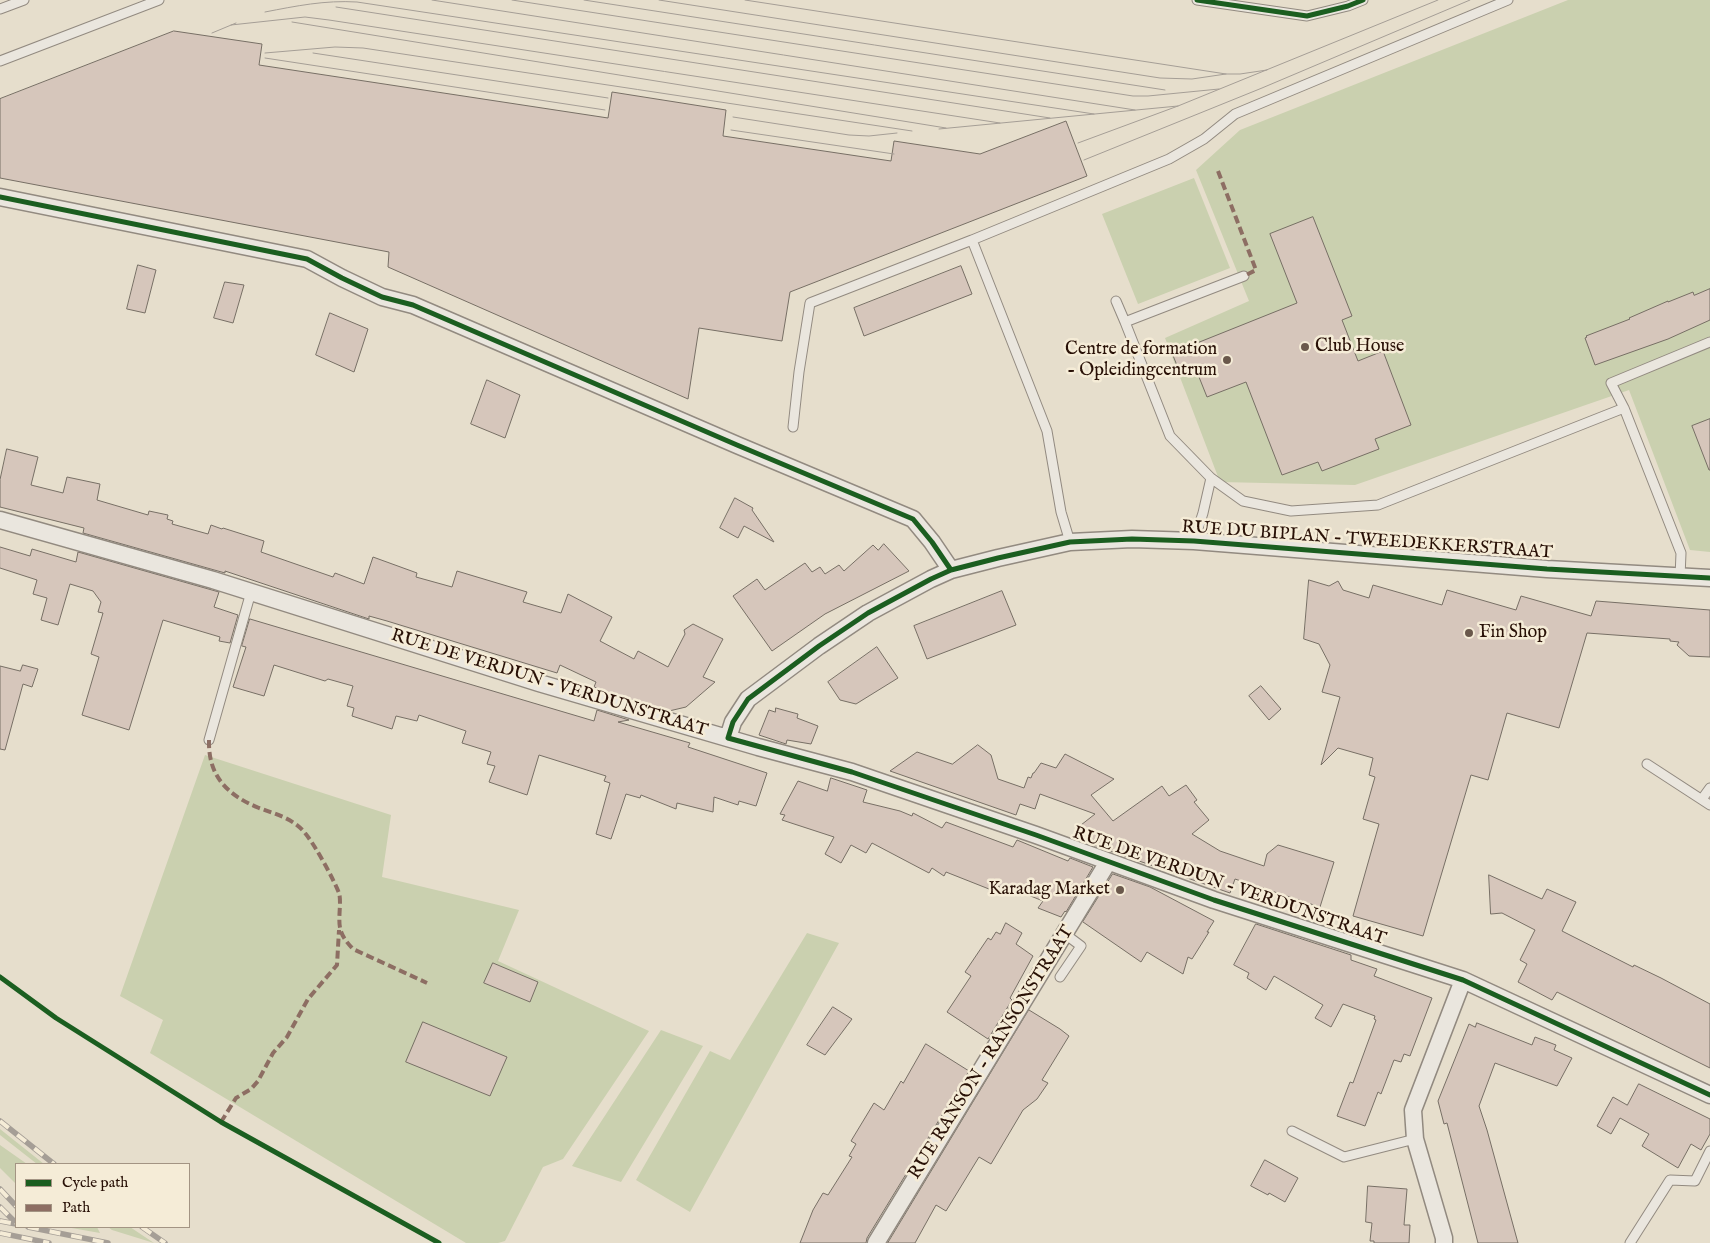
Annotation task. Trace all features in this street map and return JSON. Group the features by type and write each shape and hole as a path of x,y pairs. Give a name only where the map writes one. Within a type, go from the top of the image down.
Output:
{"street":[{"path":"0,197 307,259 382,297 413,305 913,519 951,570"},
{"name":"RUE DE VERDUN - VERDUNSTRAAT","path":"0,520 213,580 539,683 852,772 1036,834 1214,900 1463,980 1710,1094"},
{"name":"RUE DU BIPLAN - TWEEDEKKERSTRAAT","path":"728,738 733,722 748,699 819,646 868,613 951,570 1070,542 1132,539 1194,541 1547,569 1710,578"},
{"name":"RUE RANSON - RANSONSTRAAT","path":"876,1243 1108,862"},
{"path":"1444,1243 1415,1139 1413,1110 1463,980"}],"lane":[{"path":"0,9 24,0"},
{"path":"0,61 160,0"},
{"path":"1197,0 1307,16 1348,6 1363,0"},
{"path":"793,427 799,372 810,303 972,240 1169,159 1204,139 1235,114 1508,0"},
{"path":"972,240 1047,431 1061,512 1070,542"},
{"path":"1125,322 1244,276"},
{"path":"1116,301 1170,436 1211,478 1243,500 1291,511 1378,505 1624,408"},
{"path":"1680,577 1682,553 1624,408 1611,383 1710,342"},
{"path":"1194,541 1211,478"},
{"path":"209,740 251,592"},
{"path":"1647,764 1710,805"},
{"path":"1702,799 1710,788"},
{"path":"1060,977 1082,946 1065,934"},
{"path":"1292,1131 1344,1157 1415,1139"},
{"path":"1630,1243 1670,1180 1694,1180 1710,1151"}],"green space":[{"path":"1568,0 1710,0 1710,552 1690,550 1629,390 1355,485 1220,482 1165,338 1249,301 1196,170 1240,130"},
{"path":"1194,178 1230,268 1138,304 1102,214"},
{"path":"205,755 391,815 382,877 519,910 498,961 649,1031 563,1159 543,1167 505,1241 498,1243 466,1243 150,1053 163,1020 120,996"},
{"path":"807,933 839,943 690,1212 636,1180 710,1051 730,1060"},
{"path":"661,1030 703,1046 621,1182 572,1166"},
{"path":"0,1129 43,1163 36,1163 0,1135"},
{"path":"0,1145 26,1163 15,1163 15,1183 0,1168"},
{"path":"72,1228 98,1228 100,1233"},
{"path":"109,1228 132,1228 154,1243"}],"building":[{"path":"174,31 262,44 259,65 608,118 612,92 726,110 723,136 891,161 894,141 980,154 1066,121 1087,176 790,292 782,341 699,328 688,399 388,267 389,252 0,178 0,99"},
{"name":"Club House","path":"1313,217 1352,316 1342,320 1358,361 1383,351 1411,425 1375,439 1379,449 1322,471 1318,462 1282,475 1246,382 1207,397 1195,367 1180,373 1172,353 1297,303 1270,234"},
{"path":"138,265 156,270 145,313 127,309"},
{"path":"961,266 972,294 864,336 854,308"},
{"path":"225,282 244,285 233,323 214,318"},
{"path":"1710,289 1710,320 1668,339 1595,365 1585,338 1586,336 1630,319 1668,301 1693,292 1694,295"},
{"path":"330,313 368,329 354,372 316,355"},
{"path":"487,380 520,395 505,438 471,424"},
{"path":"1710,419 1710,470 1709,470 1692,426"},
{"path":"7,449 38,457 31,485 63,493 67,477 100,484 97,500 148,515 149,511 168,515 167,519 173,521 172,524 208,534 211,525 264,541 261,552 333,577 335,573 364,584 373,557 417,573 416,577 452,587 457,571 527,592 523,602 561,613 568,594 612,617 600,641 634,659 638,651 668,667 685,634 684,630 693,624 723,639 703,677 715,682 686,707 669,711 603,691 594,687 596,682 560,665 557,673 387,621 369,616 369,619 225,571 225,573 83,533 84,528 0,507 0,480"},
{"path":"735,498 753,508 752,510 774,542 744,526 738,538 720,528"},
{"path":"884,544 909,571 825,614 772,651 733,596 757,579 765,590 805,563 812,572 820,567 825,574 839,565 844,571 873,545 878,550"},
{"path":"0,547 30,556 32,549 76,562 78,552 219,592 214,607 238,615 230,643 219,641 220,637 163,620 129,730 82,715 99,657 91,654 103,613 98,612 101,602 93,591 70,584 58,625 41,620 47,598 33,594 37,580 0,568"},
{"path":"1309,580 1329,586 1338,581 1343,590 1369,598 1373,585 1442,605 1447,590 1516,610 1521,596 1591,616 1596,601 1710,610 1710,657 1689,656 1677,645 1679,642 1670,641 1670,639 1587,633 1559,728 1507,713 1488,780 1471,775 1423,936 1353,916 1379,824 1363,819 1375,777 1369,775 1373,758 1338,748 1321,765 1340,697 1322,692 1330,665 1319,644 1304,639"},
{"path":"1002,591 1016,625 927,659 914,626"},
{"path":"250,619 594,721 597,710 629,720 618,722 690,743 688,747 767,773 756,806 739,801 738,805 714,797 713,812 677,803 676,809 641,795 640,798 626,794 611,839 596,834 610,783 604,781 606,776 539,755 527,795 489,782 495,766 487,764 491,752 462,743 466,731 419,715 417,721 396,716 392,729 352,716 354,708 347,706 353,686 328,679 325,681 274,665 264,696 233,687 246,647 242,646"},
{"path":"877,647 898,678 856,704 840,700 828,682"},
{"path":"23,665 38,669 32,687 23,684 5,750 0,749 0,666 20,671"},
{"path":"1261,686 1281,709 1269,720 1249,696"},
{"path":"776,708 798,714 797,718 818,726 811,744 787,740 786,744 759,735 769,710 775,712"},
{"path":"978,745 991,755 998,779 1024,788 1028,777 1031,778 1041,763 1056,768 1065,754 1114,779 1091,795 1113,821 1162,786 1169,796 1186,785 1197,800 1194,802 1209,820 1192,834 1220,851 1264,866 1267,854 1278,845 1334,862 1320,907 1235,879 1230,893 1088,843 1092,839 1081,825 1095,814 1040,794 1035,809 1020,804 1016,815 890,771 917,752 952,764"},
{"path":"831,778 867,790 863,802 900,811 912,816 913,813 942,828 946,822 1013,847 1017,840 1068,861 1070,858 1093,867 1066,912 1061,917 1038,908 1043,901 1006,886 1003,889 993,883 989,889 946,872 944,876 932,868 929,873 872,843 866,853 851,845 841,863 825,854 834,837 782,820 785,815 780,814 798,781 827,791"},
{"path":"1113,874 1150,887 1214,921 1192,959 1188,957 1183,974 1147,952 1141,962 1083,922"},
{"path":"1489,875 1542,899 1547,889 1576,902 1562,931 1633,967 1634,965 1661,978 1710,1004 1710,1068 1557,992 1552,1000 1518,982 1527,964 1520,960 1535,930 1502,913 1491,914"},
{"path":"1006,923 1022,933 1016,944 1033,956 1010,998 1012,1000 988,1039 947,1012 971,976 965,972 988,938 991,940 996,932 1000,934"},
{"path":"1256,924 1351,955 1351,960 1377,969 1374,976 1432,998 1410,1056 1404,1054 1401,1062 1394,1060 1381,1094 1378,1092 1365,1126 1337,1116 1350,1082 1353,1083 1376,1020 1374,1019 1375,1016 1343,1004 1331,1027 1315,1018 1323,1005 1274,976 1266,990 1247,978 1249,973 1234,965"},
{"path":"493,963 538,982 530,1002 484,983"},
{"path":"833,1007 852,1019 825,1055 807,1045"},
{"path":"1029,1010 1069,1036 1042,1080 1048,1083 1037,1099 1023,1110 991,1164 979,1157 946,1211 936,1205 915,1243 888,1243"},
{"path":"423,1022 507,1057 490,1096 406,1062"},
{"path":"1477,1023 1532,1045 1535,1037 1556,1045 1554,1050 1572,1058 1557,1086 1495,1063 1479,1106 1518,1243 1478,1243 1447,1123 1444,1124 1438,1101 1469,1024 1475,1027"},
{"path":"926,1044 969,1071 867,1238 866,1243 800,1243 813,1210 823,1193 828,1195 852,1157 849,1156 856,1144 851,1141 874,1103 884,1110 901,1081 903,1083"},
{"path":"1639,1084 1710,1119 1710,1134 1701,1150 1691,1144 1678,1168 1642,1146 1649,1134 1620,1118 1611,1134 1597,1126 1613,1097 1627,1105"},
{"path":"1265,1160 1298,1178 1285,1202 1251,1186"},
{"path":"1368,1186 1407,1189 1404,1225 1410,1225 1409,1243 1374,1243 1374,1241 1370,1241 1372,1223 1366,1222"}],"tram line":[{"path":"432,0 1135,110"},
{"path":"512,0 1133,96 1219,89"},
{"path":"584,0 1165,90"},
{"path":"659,0 1160,78 1192,79 1226,74"},
{"path":"745,0 1226,74 1267,70"},
{"path":"1078,143 1178,106 1438,0"},
{"path":"1084,160 1262,88 1470,0"},
{"path":"265,12 322,3 357,2 1094,114"},
{"path":"336,7 1050,118"},
{"path":"231,25 305,17 329,20 1000,123"},
{"path":"292,22 946,128"},
{"path":"212,33 236,23"},
{"path":"265,53 335,47 363,48 912,131"},
{"path":"313,53 608,98"},
{"path":"265,58 605,110"},
{"path":"939,129 1178,106"},
{"path":"733,117 849,135 869,136 897,133"},
{"path":"731,130 894,154"}],"railway":[{"path":"0,1121 53,1163"},
{"path":"0,1189 15,1205"},
{"path":"0,1207 15,1222"},
{"path":"0,1221 15,1224"},
{"path":"33,1228 108,1243"},
{"path":"143,1228 165,1243"},
{"path":"0,1233 49,1243"}],"marked path":[{"path":"1218,171 1256,270 1244,276"},
{"path":"209,740 212,764 216,774 229,790 248,803 296,824 309,838 339,893 340,928 344,938 353,949 427,983"},
{"path":"221,1122 236,1098 251,1089 258,1081 273,1053 287,1037 308,999 337,965 339,930"}],"cycle path":[{"path":"1197,0 1307,16 1348,6 1363,0"},
{"path":"0,197 307,259 382,297 413,305 913,519 951,570"},
{"path":"1710,578 1547,569 1194,541 1132,539 1070,542 951,570 868,613 819,646 748,699 733,722 728,738 852,772 1036,835 1214,900 1463,980 1710,1095"},
{"path":"0,977 56,1018 221,1122 439,1243"}],"place":[{"name":"Club House","path":"1305,347"},
{"name":"Centre de formation - Opleidingcentrum","path":"1227,360"},
{"name":"Fin Shop","path":"1469,633"},
{"name":"Karadag Market","path":"1120,890"}]}
